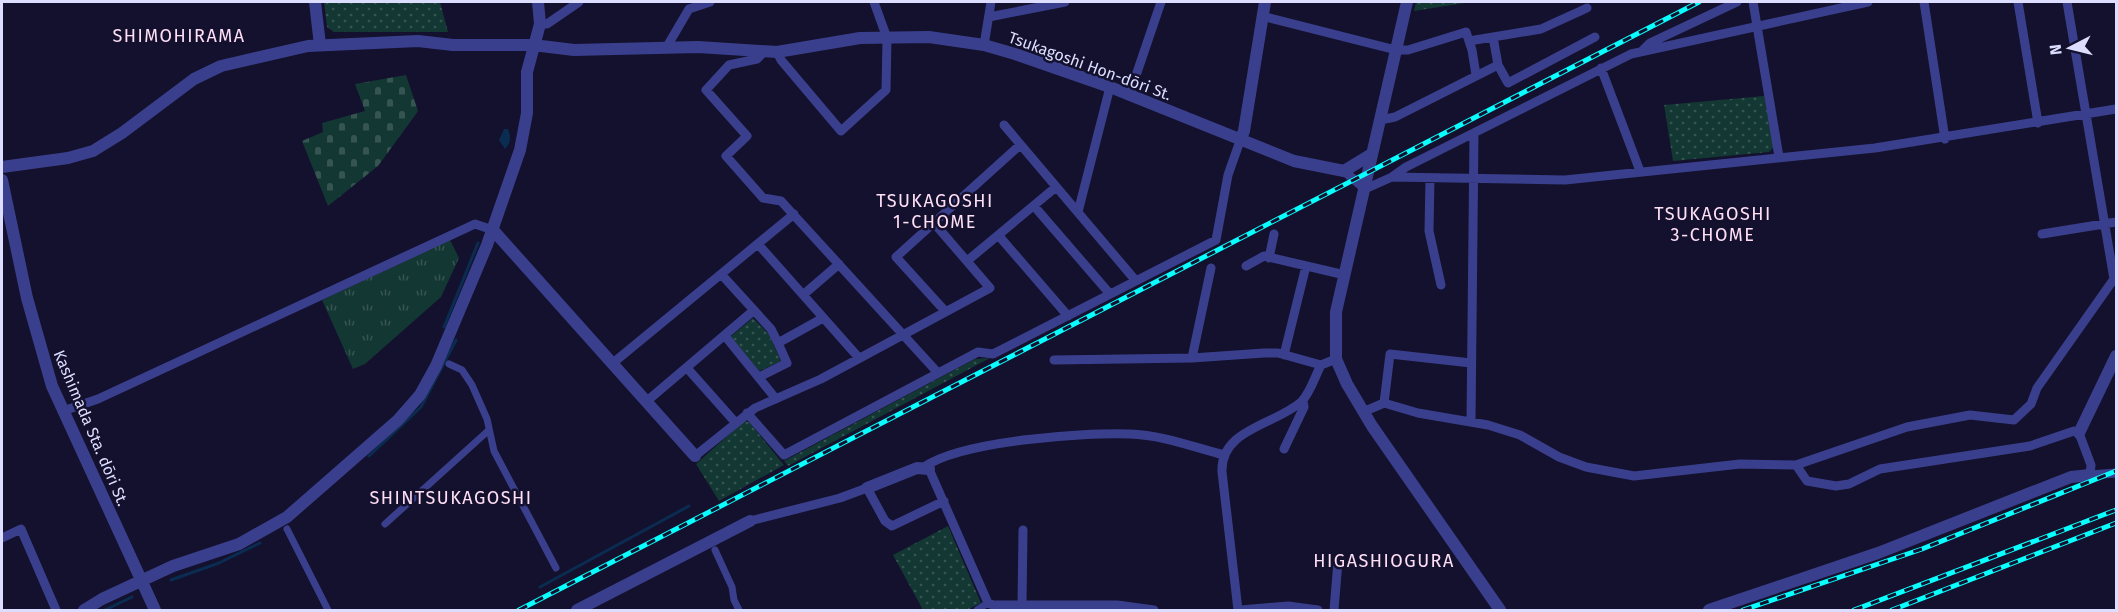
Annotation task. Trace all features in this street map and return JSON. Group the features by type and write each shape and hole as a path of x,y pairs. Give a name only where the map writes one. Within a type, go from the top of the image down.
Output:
{"street":[{"path":"315,2 320,45"},
{"path":"84,610 140,580 239,544 286,517 398,420 420,395 436,366 493,230 520,150 527,113 527,72 540,24 538,2"},
{"path":"540,24 547,24 579,2"},
{"path":"669,48 669,43 689,9 710,2"},
{"path":"874,2 887,38 886,90 841,131 771,51 757,59 729,65 706,90 747,136 726,156 762,198 781,201 794,214 939,373"},
{"path":"984,45 991,2"},
{"path":"989,17 1065,2"},
{"path":"1129,96 1161,2"},
{"path":"747,413 784,455 978,352 993,354 1216,240 1228,175 1244,131 1265,2"},
{"path":"1407,2 1335,322 1336,359 1363,412 1500,610"},
{"path":"1641,51 1650,43 1737,2"},
{"path":"1753,2 1779,157"},
{"path":"1365,189 1601,68 1641,51 1869,2"},
{"path":"1924,2 1945,139"},
{"path":"2019,2 2038,123"},
{"path":"1363,412 1384,403 1418,414 1471,422 1520,435 1559,457 1586,467 1634,476 1740,464 1796,465 1906,427 1970,415 2014,420 2031,404 2037,388 2115,277 2103,224 2067,2"},
{"path":"1469,41 1541,29 1587,8"},
{"path":"1262,16 1396,50 1408,50 1466,32 1476,75"},
{"path":"1493,37 1498,65 1508,83 1595,37"},
{"name":"Tsukagoshi Hon-dōri St.","path":"2,167 68,158 93,151 122,133 194,80 221,66 320,45 418,41 453,45 533,45 574,50 669,48 771,51 833,41 938,38 984,45 1110,87 1294,161 1344,171"},
{"path":"1380,120 1395,117 1498,65"},
{"path":"1601,68 1640,171"},
{"path":"1078,212 1110,87"},
{"path":"1392,177 1565,180 1945,139 2116,109"},
{"path":"1004,126 1136,281"},
{"path":"1471,422 1474,133"},
{"path":"945,311 896,257 1020,145"},
{"path":"1365,189 1344,171 1372,154"},
{"path":"1430,178 1429,231 1441,285"},
{"name":"Kashimada Sta. dōri St.","path":"2,180 40,347 63,411 155,610"},
{"path":"967,261 1056,187"},
{"path":"1034,206 1110,294"},
{"path":"613,363 794,214"},
{"path":"2042,234 2116,222"},
{"path":"63,411 98,399 475,224 482,224 493,230 695,456 747,413 859,358 990,288 934,223"},
{"path":"1269,258 1274,234"},
{"path":"999,236 1068,316"},
{"path":"758,244 859,358"},
{"path":"1246,266 1264,256 1345,275"},
{"path":"803,295 839,264"},
{"path":"1284,355 1306,266"},
{"path":"1192,358 1211,268"},
{"path":"721,274 771,329 787,363 759,377"},
{"path":"647,401 753,311"},
{"path":"778,343 823,318"},
{"path":"725,336 776,399"},
{"path":"1054,360 1192,358 1264,353 1284,355 1321,365 1336,359"},
{"path":"1384,403 1390,354 1471,363"},
{"path":"2090,475 2091,465 2079,433 2116,356"},
{"path":"449,364 462,370 472,385 489,430 494,451 556,568"},
{"path":"1318,610 1288,606 1239,610 1222,471 1224,455 1234,439 1303,400 1321,365"},
{"path":"687,368 735,422"},
{"path":"1284,449 1304,408 1303,400"},
{"path":"385,524 489,430"},
{"path":"1796,465 1807,482 1836,486 1849,484 1880,469 2030,446 2074,431 2079,433"},
{"path":"577,610 750,520 840,498 927,468 934,460 992,444 1130,434 1167,440 1224,455"},
{"path":"927,468 944,501 988,603"},
{"path":"1709,610 1773,590 1889,548 2072,477 2116,473"},
{"path":"867,488 885,520 892,526 944,501"},
{"path":"2,537 21,529 56,610"},
{"path":"287,529 328,610"},
{"path":"1022,605 1023,530"},
{"path":"715,550 740,610"},
{"path":"1334,610 1338,561"},
{"path":"977,610 988,603 1118,605 1154,610"}],"green space":[{"path":"324,2 440,2 448,32 334,32 327,27"},
{"path":"1416,2 1471,2 1414,11"},
{"path":"406,75 418,111 378,166 328,206 302,141 323,132 322,123 365,111 355,84"},
{"path":"1764,96 1774,147 1769,152 1673,161 1664,105"},
{"path":"450,240 459,258 441,297 365,364 353,369 322,300"},
{"path":"753,318 768,333 781,361 759,371 730,337"},
{"path":"990,358 788,466 784,461 975,359"},
{"path":"744,421 749,422 784,465 719,501 696,464"},
{"path":"948,526 981,603 967,610 923,610 893,555"}],"water":[{"path":"504,129 508,129 510,137 505,149 499,140"}],"waterway":[{"path":"444,327 478,243"},
{"path":"369,456 421,407 456,340"},
{"path":"540,587 689,506"},
{"path":"171,580 219,563 260,543"},
{"path":"105,610 132,597"}],"railway":[{"path":"519,610 1699,2"},
{"path":"1743,610 1922,549 2116,471"},
{"path":"1854,610 2116,510"},
{"path":"1892,610 2116,523"}],"district":[{"name":"SHIMOHIRAMA","path":"179,36"},
{"name":"TSUKAGOSHI 1-CHOME","path":"935,211"},
{"name":"TSUKAGOSHI 3-CHOME","path":"1713,224"},
{"name":"SHINTSUKAGOSHI","path":"451,498"},
{"name":"HIGASHIOGURA","path":"1384,561"}]}
